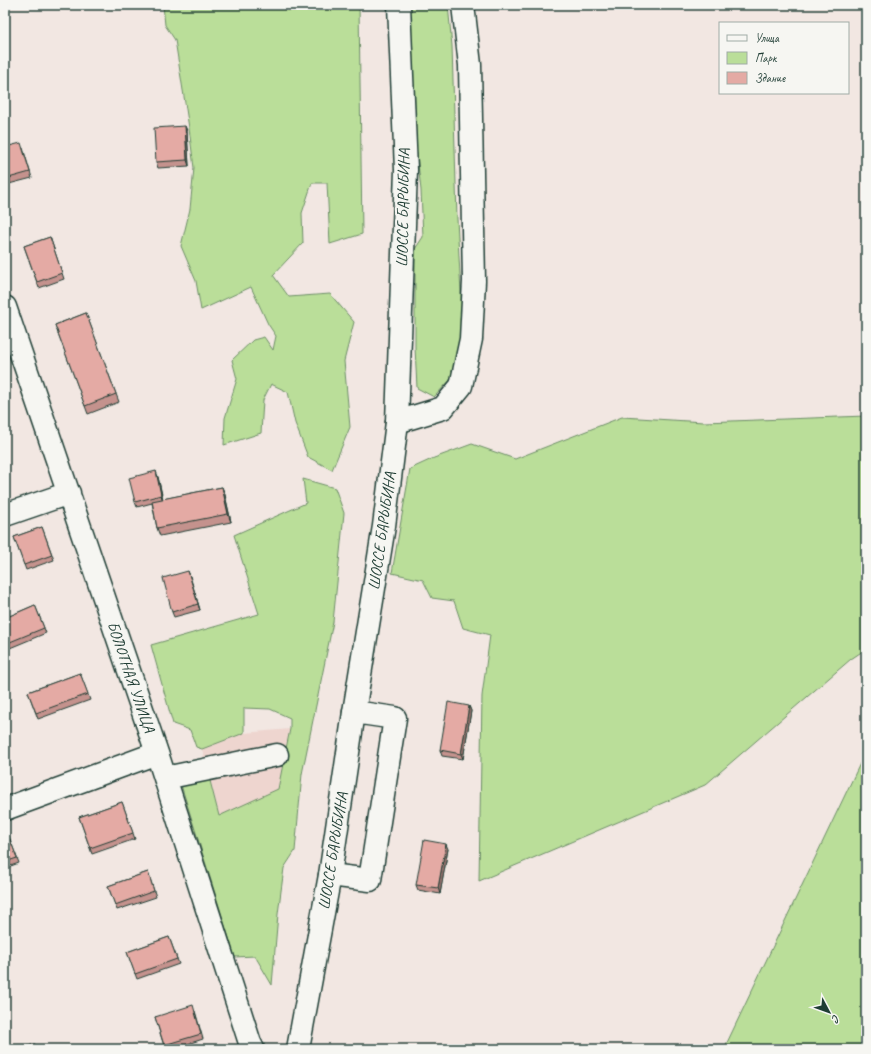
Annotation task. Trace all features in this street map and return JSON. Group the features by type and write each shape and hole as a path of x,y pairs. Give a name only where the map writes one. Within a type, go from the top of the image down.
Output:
{"main road":[{"path":"396,422 443,408 461,386 471,339 474,281 470,65 463,5"},
{"name":"ШОССЕ БАРЫБИНА","path":"298,1049 330,875 354,712 384,526 396,422 406,170 399,6"},
{"name":"БОЛОТНАЯ УЛИЦА","path":"5,307 157,753 253,1049"},
{"path":"5,515 68,493"},
{"path":"330,875 370,880 395,718 354,712"},
{"path":"5,809 157,753"},
{"path":"165,778 277,755"}],"shaded area":[{"path":"290,729 279,789 219,816 202,749 244,733"}],"green space":[{"path":"163,5 359,5 362,234 330,244 327,183 312,183 302,213 303,243 273,275 289,297 330,294 354,322 344,361 350,427 332,470 308,457 295,423 288,392 271,384 263,400 261,433 224,445 225,418 237,379 232,360 253,340 264,337 273,350 276,336 268,324 251,287 201,310 196,281 181,246 190,209 194,168 175,40 165,25"},
{"path":"405,5 448,5 452,46 457,219 463,331 455,375 434,397 417,388 415,347 415,249 423,237 421,190 413,120 412,45"},
{"path":"866,416 866,649 851,659 705,785 479,881 482,696 490,635 463,628 454,601 432,598 423,580 392,573 410,469 434,458 472,444 515,459 622,417 704,422"},
{"path":"303,479 335,488 344,513 333,622 302,774 295,851 284,868 278,914 272,985 255,956 235,957 181,785 209,777 219,816 278,789 290,729 290,718 270,709 244,708 244,733 202,749 196,747 190,730 173,724 151,645 259,614 234,535 306,503"},
{"path":"866,751 866,1049 724,1049"}],"building":[{"path":"185,126 187,160 156,162 154,128"},
{"path":"21,143 30,172 5,179 5,147"},
{"path":"50,237 62,273 37,282 24,246"},
{"path":"86,313 116,394 85,406 55,325"},
{"path":"156,471 161,495 135,502 129,478"},
{"path":"222,487 228,514 157,528 152,501"},
{"path":"42,527 52,555 24,565 14,537"},
{"path":"188,571 198,604 172,612 163,578"},
{"path":"35,605 44,628 5,644 5,618"},
{"path":"80,673 88,694 36,713 28,692"},
{"path":"448,702 469,706 461,754 440,750"},
{"path":"122,802 133,833 90,848 79,817"},
{"path":"6,829 17,858 5,862 5,830"},
{"path":"424,840 446,844 438,888 416,885"},
{"path":"148,872 154,891 115,905 108,886"},
{"path":"169,937 177,959 135,974 127,952"},
{"path":"193,1005 201,1034 164,1045 155,1017"},
{"path":"35,1044 36,1049 17,1049"}]}
